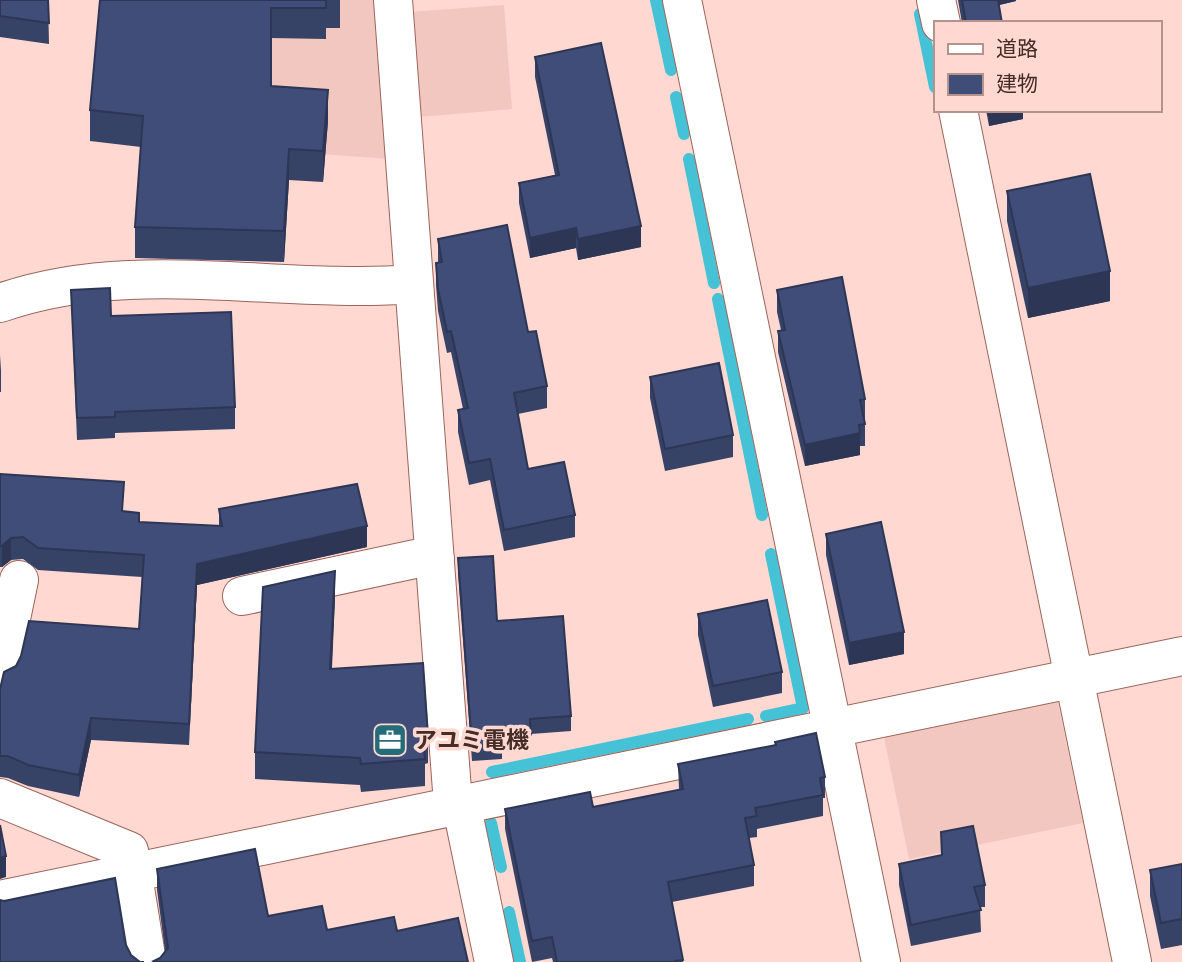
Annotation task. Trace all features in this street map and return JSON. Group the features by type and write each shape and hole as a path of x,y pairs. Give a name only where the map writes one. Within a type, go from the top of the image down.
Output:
{"street":[{"path":"393,0 435,558 457,804 494,962"},
{"path":"682,0 881,962"},
{"path":"936,0 941,21"},
{"path":"958,112 1132,962"},
{"path":"0,303 52,289 130,280 414,284"},
{"path":"242,596 415,559 435,558"},
{"path":"0,671 19,580"},
{"path":"0,900 132,870 1182,656"},
{"path":"0,798 129,851 147,962"}],"shaded area":[{"path":"134,0 377,0 389,159 133,140"},
{"path":"504,5 512,109 418,117 410,12"},
{"path":"1057,698 1083,823 909,859 883,732"}],"building":[{"path":"0,0 48,0 49,23 0,16"},
{"path":"100,0 326,0 326,8 271,8 271,86 328,90 323,151 289,149 284,231 135,227 143,116 90,110"},
{"path":"962,0 998,0 1002,21 966,21"},
{"path":"601,43 641,226 578,239 576,228 530,238 519,183 559,175 535,57"},
{"path":"1090,174 1110,271 1028,288 1007,191"},
{"path":"507,225 528,332 536,331 547,386 514,393 528,469 564,462 575,515 504,530 490,459 469,463 458,410 468,408 451,331 447,332 438,289 436,263 442,262 438,239"},
{"path":"842,277 865,399 860,400 865,424 859,425 860,433 805,445 778,331 785,330 777,290"},
{"path":"110,288 111,316 231,312 235,407 115,412 115,417 77,418 71,290"},
{"path":"719,363 733,435 665,449 650,377"},
{"path":"0,474 124,482 122,511 139,513 139,522 222,526 219,509 357,484 367,526 197,564 189,724 91,718 79,775 28,765 8,756 0,756 0,689 4,672 16,666 21,656 29,621 139,629 144,555 38,548 23,537 11,538 0,546"},
{"path":"881,522 904,632 849,643 826,534"},
{"path":"493,556 497,621 563,616 571,716 530,719 531,735 502,737 502,744 472,746 458,558"},
{"path":"335,571 330,669 423,663 428,736 423,737 425,759 361,764 360,758 255,752 263,587"},
{"path":"767,600 782,672 713,686 698,614"},
{"path":"816,733 825,777 820,778 823,795 755,808 757,816 745,818 754,865 668,882 683,960 557,962 552,937 532,941 505,809 590,792 593,807 683,789 678,764 776,745 775,742"},
{"path":"0,825 6,856 0,858"},
{"path":"973,826 985,885 974,887 981,910 911,925 899,864 942,855 941,832"},
{"path":"255,849 268,916 322,906 327,930 394,917 397,931 458,918 468,962 152,962 160,958 168,948 157,869"},
{"path":"1182,864 1182,919 1161,923 1150,870"},
{"path":"115,878 126,945 131,955 140,962 0,962 0,900"}],"waterway":[{"path":"656,0 671,70"},
{"path":"920,14 934,82"},
{"path":"676,97 684,134"},
{"path":"689,159 714,283"},
{"path":"718,299 762,515"},
{"path":"766,716 803,708 771,554"},
{"path":"492,772 748,719"},
{"path":"491,823 501,867"},
{"path":"509,912 520,962"}],"place":[{"name":"アユミ電機","path":"390,740"}]}
